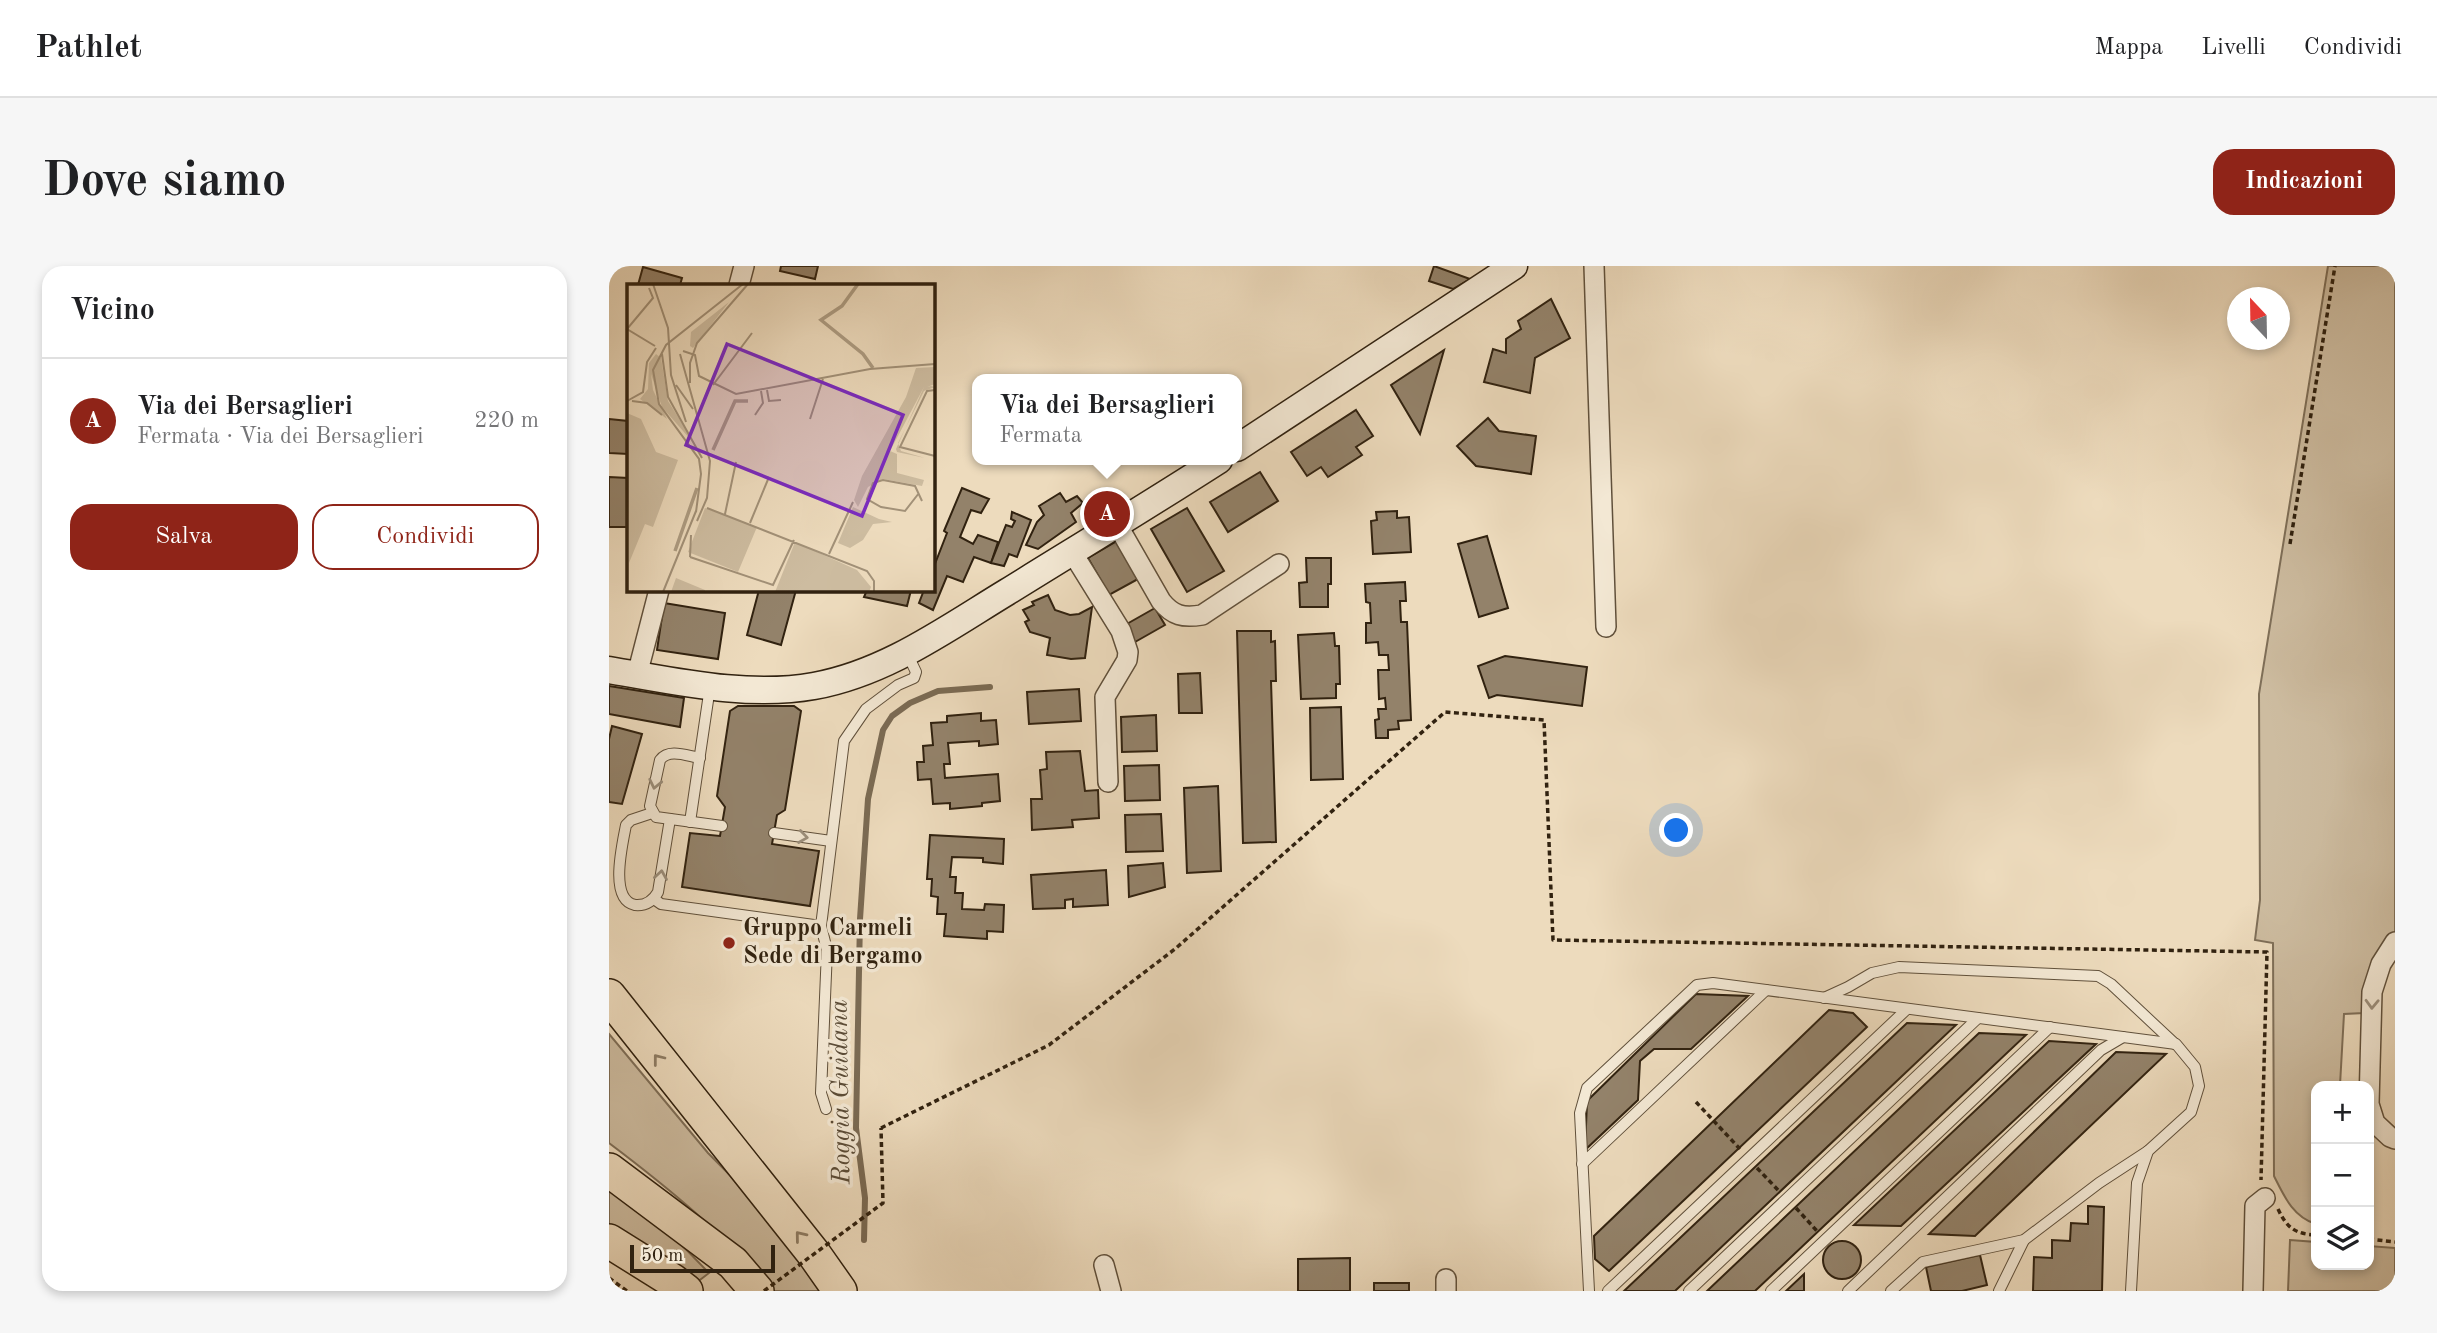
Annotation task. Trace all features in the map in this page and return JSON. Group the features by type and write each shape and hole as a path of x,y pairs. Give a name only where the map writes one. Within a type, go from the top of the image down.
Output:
{"highway":[{"path":"615,1006 814,1254 840,1291"},
{"path":"609,1150 669,1194 757,1291"},
{"path":"609,1170 733,1263"},
{"path":"609,1241 686,1291"},
{"path":"609,1254 663,1291"}],"street":[{"path":"739,284 744,266"},
{"path":"1242,445 1514,266"},
{"path":"1594,266 1606,627"},
{"path":"609,670 759,691 813,687 869,672 907,653 1118,526 1211,465"},
{"path":"1118,526 1161,601 1170,612 1177,615 1202,615 1279,564"},
{"path":"1072,552 1121,631 1128,652 1127,660 1105,697 1108,782"},
{"path":"637,675 658,592"},
{"path":"2395,942 2381,964 2372,992 2369,1104 2375,1123 2395,1139"},
{"path":"2253,1291 2255,1206 2265,1198"},
{"path":"1104,1265 1111,1291"}],"lane":[{"path":"826,1109 821,1093 827,950 821,926 844,741 866,709 898,685 914,678 916,672 907,653"},
{"path":"690,821 710,686"},
{"path":"699,758 669,753 663,755 650,806 652,813 656,817 722,825"},
{"path":"652,813 631,820 626,825 614,878 620,897 628,903 638,905 654,899 658,892 670,819"},
{"path":"774,833 831,841"},
{"path":"654,899 661,904 821,926"},
{"path":"1824,998 1872,973 1899,967 2098,976 2111,984 2176,1044 2195,1067 2199,1086 2191,1112 2148,1151 2099,1183 2024,1240 1923,1262 1891,1291"},
{"path":"1589,1291 1580,1113 1587,1088 1697,985 1713,983 2176,1044"},
{"path":"1582,1164 1766,990"},
{"path":"1608,1291 1907,1009"},
{"path":"1689,1291 1977,1018"},
{"path":"1771,1291 2050,1027"},
{"path":"1848,1291 2101,1050 2124,1037"},
{"path":"2131,1291 2137,1183 2148,1151"},
{"path":"1999,1291 2024,1240"}],"path":[{"path":"2290,544 2335,266"},
{"path":"764,1291 883,1203 881,1128 1049,1045 1175,949 1445,712 1543,720 1553,940 2267,952 2261,1184 2265,1198 2278,1208 2288,1226 2294,1232 2311,1234"},
{"path":"1696,1102 1825,1240"},
{"path":"2374,1240 2395,1242"},
{"path":"609,1278 627,1291"}],"shaded area":[{"path":"2328,266 2395,266 2395,932 2380,950 2371,969 2364,1013 2344,1014 2340,1081 2311,1081 2311,1222 2295,1211 2274,1176 2273,943 2255,940 2260,900 2259,694"},
{"path":"609,1034 708,1153 793,1239 832,1291 773,1291 695,1212 609,1143"},
{"path":"609,1185 673,1236 709,1273 692,1286 609,1234"},
{"path":"2290,1240 2311,1242 2311,1270 2374,1270 2374,1246 2395,1248 2395,1291 2288,1291"}],"building":[{"path":"781,266 818,266 815,279 780,271"},
{"path":"1434,266 1470,279 1453,289 1429,281"},
{"path":"643,267 682,278 680,284 638,284"},
{"path":"1551,299 1570,338 1535,358 1530,393 1484,382 1493,349 1506,353 1506,339 1521,329 1518,321"},
{"path":"1444,350 1420,434 1391,385"},
{"path":"1356,410 1373,436 1356,447 1362,455 1328,477 1321,467 1307,476 1291,452"},
{"path":"1488,418 1499,431 1536,436 1531,474 1476,466 1457,446"},
{"path":"609,419 627,421 627,454 609,453"},
{"path":"1260,472 1278,501 1228,532 1210,502"},
{"path":"609,477 627,478 627,527 609,527"},
{"path":"962,488 989,499 981,513 971,510 960,537 973,544 978,535 998,542 991,563 974,557 963,582 947,576 933,610 919,603 923,592 935,592 935,564 947,533 944,531"},
{"path":"1060,493 1066,502 1077,496 1083,503 1071,513 1076,522 1038,549 1026,545 1037,522 1044,515 1039,506"},
{"path":"1187,508 1224,571 1187,592 1151,529"},
{"path":"1397,511 1397,518 1409,517 1411,552 1373,554 1371,521 1377,520 1376,512"},
{"path":"1012,512 1031,520 1017,557 1009,554 1004,566 991,563 1006,525 1012,527 1015,521 1011,519"},
{"path":"1487,536 1508,608 1479,617 1458,544"},
{"path":"1117,541 1138,579 1109,595 1088,558"},
{"path":"1306,558 1331,558 1328,607 1300,607 1299,583 1307,582"},
{"path":"1405,582 1406,601 1400,601 1401,622 1407,622 1411,720 1398,721 1399,729 1388,730 1388,738 1376,738 1375,720 1379,719 1378,709 1386,709 1385,698 1379,699 1378,670 1389,670 1388,655 1379,655 1378,642 1366,643 1366,623 1371,623 1365,584"},
{"path":"758,592 795,592 781,645 747,635"},
{"path":"866,592 910,592 907,606 864,597"},
{"path":"1048,595 1055,610 1070,615 1079,614 1092,607 1085,658 1047,655 1050,638 1030,632 1025,622 1029,620 1023,610 1034,605 1032,602"},
{"path":"664,603 725,613 718,659 657,650"},
{"path":"1155,608 1165,625 1135,642 1125,625"},
{"path":"1237,631 1271,631 1271,642 1275,641 1276,681 1271,681 1276,842 1243,843"},
{"path":"1334,633 1335,646 1339,646 1340,684 1336,684 1336,698 1301,699 1298,635"},
{"path":"1505,656 1587,667 1582,706 1497,695 1489,698 1478,666"},
{"path":"1200,673 1202,713 1179,713 1178,674"},
{"path":"609,686 684,698 680,727 609,714"},
{"path":"1079,689 1081,721 1029,724 1027,692"},
{"path":"738,706 794,706 801,711 785,810 777,815 772,844 819,851 810,906 682,887 690,833 720,836 725,807 717,796 730,711"},
{"path":"1341,707 1343,779 1311,780 1310,708"},
{"path":"981,713 981,721 996,720 998,744 979,746 979,741 948,743 950,764 944,764 945,778 998,774 1000,801 950,809 950,803 933,804 931,779 918,780 917,762 924,762 923,746 933,745 931,723 947,722 947,716"},
{"path":"1156,715 1157,751 1122,752 1121,717"},
{"path":"612,726 642,734 622,804 609,802 609,739"},
{"path":"1080,751 1085,791 1098,790 1099,818 1072,820 1073,827 1032,830 1031,799 1042,799 1040,770 1047,769 1046,752"},
{"path":"1159,765 1160,800 1125,801 1124,766"},
{"path":"1218,786 1221,871 1187,873 1184,788"},
{"path":"1161,814 1163,851 1126,852 1125,815"},
{"path":"930,835 1004,839 1003,864 983,862 983,858 952,857 950,877 956,877 955,893 963,893 962,909 984,910 985,904 1004,905 1003,932 987,931 987,939 944,936 946,914 937,914 938,897 931,896 932,879 927,879"},
{"path":"1163,863 1165,887 1129,897 1128,866"},
{"path":"1106,870 1108,905 1073,907 1073,899 1065,900 1065,908 1033,909 1031,875"},
{"path":"1696,994 1748,996 1691,1049 1654,1049 1640,1061 1638,1100 1585,1150 1587,1101"},
{"path":"1829,1010 1853,1013 1867,1027 1609,1271 1595,1259 1594,1236"},
{"path":"1907,1023 1956,1025 1675,1291 1624,1291"},
{"path":"1979,1033 2026,1035 1755,1291 1707,1291"},
{"path":"2049,1041 2096,1044 1901,1226 1854,1225"},
{"path":"2116,1052 2166,1054 1975,1236 1929,1234"},
{"path":"2088,1206 2104,1207 2102,1291 2033,1291 2034,1257 2052,1258 2052,1240 2070,1241 2071,1223 2088,1224"},
{"path":"1842,1241 1855,1247 1861,1260 1855,1273 1842,1279 1829,1273 1823,1260 1829,1247"},
{"path":"1980,1255 1987,1285 1962,1291 1931,1291 1926,1267"},
{"path":"1350,1258 1350,1291 1298,1291 1298,1259"},
{"path":"1804,1274 1804,1291 1786,1291"},
{"path":"1374,1283 1409,1283 1409,1291 1374,1291"}],"waterway":[{"name":"Roggia Guidana","path":"864,1240 865,1198 856,1128 860,919 868,799 883,730 892,716 910,703 938,691 990,687"}],"place":[{"name":"Via dei Bersaglieri","path":"1107,514"},
{"name":"Gruppo Carmeli Sede di Bergamo","path":"729,943"}]}
